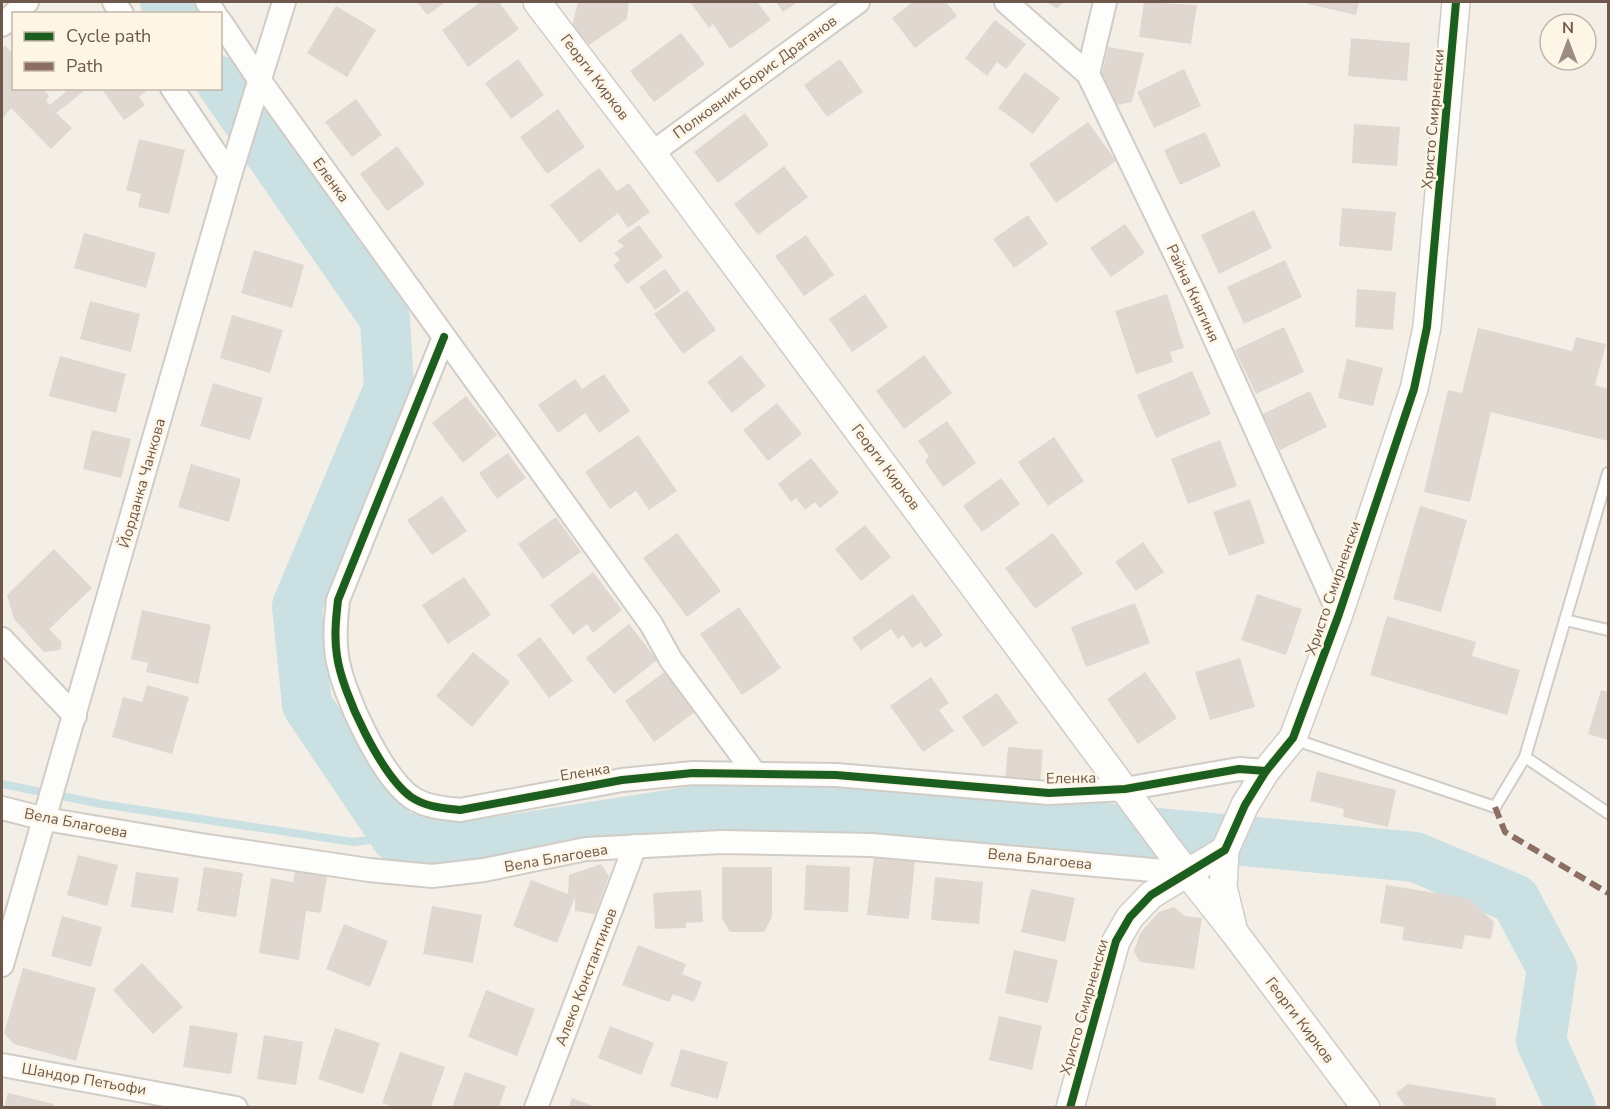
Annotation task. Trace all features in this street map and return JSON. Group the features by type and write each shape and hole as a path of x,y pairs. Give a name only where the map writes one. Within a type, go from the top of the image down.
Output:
{"street":[{"name":"Йорданка Чанкова","path":"2,965 230,175 284,2"},
{"name":"Полковник Борис Драганов","path":"652,153 858,2"},
{"name":"Райна Княгиня","path":"1006,2 1088,74 1196,297 1339,614"},
{"path":"1088,74 1105,2"},
{"name":"Христо Смирненски","path":"1070,1107 1116,941 1130,916 1180,864 1225,850 1245,805 1266,771 1293,738 1339,614 1414,389 1427,327 1456,2"},
{"name":"Георги Кирков","path":"547,8 1180,864 1366,1107"},
{"name":"Еленка","path":"222,24 258,87 444,337 651,624 672,660 754,772"},
{"path":"173,90 230,175"},
{"name":"Еленка","path":"444,337 338,600 335,630 336,655 344,684 391,778 412,797 433,808 460,810 622,780 693,773 754,772 836,775 1049,793 1125,789 1217,771 1239,769 1266,771"},
{"path":"2,639 75,716"},
{"name":"Вела Благоева","path":"2,808 48,810 369,870 432,876 484,870 586,849 722,842 871,845 1180,864"},
{"name":"Алеко Константинов","path":"536,1107 635,846"},
{"name":"Георги Кирков","path":"1225,850 1223,887 1234,932"},
{"name":"Шандор Петьофи","path":"2,1065 236,1107"}],"lane":[{"path":"1293,738 1495,807 1525,756 1608,473"},
{"path":"1565,620 1608,630"},
{"path":"1525,756 1608,813"}],"building":[{"path":"417,2 446,2 427,15"},
{"path":"481,2 499,2 519,29 468,67 442,30"},
{"path":"578,2 629,2 627,19 589,45 572,26"},
{"path":"690,2 757,2 771,20 730,49 713,24 709,28"},
{"path":"776,2 798,2 783,12"},
{"path":"913,2 946,2 957,16 915,48 892,18"},
{"path":"1047,2 1063,2 1057,9"},
{"path":"1144,2 1197,5 1191,44 1139,37"},
{"path":"1309,2 1359,2 1356,15 1308,4"},
{"path":"336,6 376,30 347,77 307,53"},
{"path":"995,20 1026,44 1006,69 997,62 987,76 965,58"},
{"path":"681,33 705,64 654,102 630,71"},
{"path":"1351,38 1410,43 1407,81 1348,76"},
{"path":"5,45 12,53 12,90 44,90 49,96 46,101 50,105 67,90 85,90 56,113 72,128 51,149 11,108 2,119 2,48"},
{"path":"1108,47 1144,53 1132,102 1116,105 1101,78"},
{"path":"518,59 544,95 511,119 485,83"},
{"path":"840,59 863,92 827,117 804,85"},
{"path":"1184,69 1201,106 1154,128 1137,92"},
{"path":"1025,72 1060,98 1033,134 998,108"},
{"path":"102,90 148,90 139,97 145,105 124,120"},
{"path":"356,99 382,135 352,157 325,122"},
{"path":"558,109 585,147 547,174 520,137"},
{"path":"745,113 769,145 718,183 694,152"},
{"path":"1088,122 1116,161 1056,203 1029,164"},
{"path":"1354,124 1400,127 1397,166 1352,163"},
{"path":"1205,132 1221,166 1180,185 1164,150"},
{"path":"139,139 185,150 169,214 138,207 141,194 126,190"},
{"path":"397,146 425,184 387,211 360,174"},
{"path":"784,166 808,197 758,235 734,204"},
{"path":"599,168 617,191 629,183 650,212 628,228 618,213 580,243 550,205"},
{"path":"1342,208 1396,212 1392,251 1339,246"},
{"path":"1254,210 1272,248 1219,274 1201,235"},
{"path":"1028,215 1048,244 1014,268 993,239"},
{"path":"1125,224 1145,253 1111,277 1090,248"},
{"path":"639,225 663,257 627,284 613,265 620,260 614,253 624,246 617,241"},
{"path":"84,233 156,253 146,288 74,268"},
{"path":"806,235 834,275 804,296 775,256"},
{"path":"254,250 304,265 292,308 241,293"},
{"path":"1285,260 1302,297 1244,324 1227,287"},
{"path":"665,269 681,291 655,310 639,287"},
{"path":"1357,289 1396,292 1393,330 1355,327"},
{"path":"687,290 716,330 683,354 654,314"},
{"path":"865,294 888,327 852,352 829,319"},
{"path":"1167,294 1184,348 1170,352 1173,362 1136,374 1115,311"},
{"path":"90,301 140,314 131,352 80,339"},
{"path":"232,315 283,330 270,373 220,358"},
{"path":"1284,327 1304,372 1256,394 1235,350"},
{"path":"1478,328 1572,351 1576,337 1606,344 1595,385 1608,389 1608,441 1491,412 1470,502 1424,492 1448,390 1462,393"},
{"path":"741,355 766,386 732,413 707,382"},
{"path":"924,355 952,393 904,429 876,391"},
{"path":"60,356 126,374 116,413 49,396"},
{"path":"1347,359 1383,368 1373,406 1338,398"},
{"path":"1192,371 1211,414 1156,438 1137,395"},
{"path":"604,374 630,411 599,433 585,413 558,433 538,405 575,379 582,389"},
{"path":"213,383 263,398 250,440 200,426"},
{"path":"1310,391 1327,427 1280,450 1263,414"},
{"path":"466,396 497,435 463,463 432,423"},
{"path":"777,403 802,434 768,461 743,430"},
{"path":"947,421 976,463 943,487 925,461 929,456 918,441"},
{"path":"92,430 131,439 121,478 83,469"},
{"path":"638,435 677,491 649,510 636,491 610,509 585,472"},
{"path":"1054,437 1084,481 1048,506 1018,462"},
{"path":"1220,440 1237,486 1188,504 1171,459"},
{"path":"508,453 526,478 497,499 479,473"},
{"path":"811,458 839,493 820,508 815,502 805,510 796,498 791,502 778,484"},
{"path":"191,464 241,479 229,522 178,507"},
{"path":"1001,478 1020,504 982,532 963,506"},
{"path":"442,496 467,531 432,555 407,520"},
{"path":"1250,499 1265,543 1229,556 1213,512"},
{"path":"1420,506 1467,520 1441,612 1393,599"},
{"path":"556,517 581,552 543,579 518,544"},
{"path":"865,525 891,557 861,581 835,549"},
{"path":"677,533 721,591 687,617 643,558"},
{"path":"1053,533 1083,574 1035,609 1005,568"},
{"path":"1143,542 1164,572 1136,591 1115,562"},
{"path":"54,549 92,588 49,629 62,642 60,650 44,652 14,619 7,595"},
{"path":"593,572 622,610 593,633 587,624 573,635 550,605"},
{"path":"464,577 491,615 448,644 422,605"},
{"path":"913,594 943,635 925,648 921,642 912,648 903,635 898,639 891,629 861,650 852,638"},
{"path":"1257,594 1302,609 1286,655 1241,640"},
{"path":"1135,603 1150,643 1086,667 1071,627"},
{"path":"739,607 781,668 742,695 700,634"},
{"path":"142,610 211,625 198,684 146,672 148,663 131,659"},
{"path":"1387,616 1476,642 1472,656 1520,670 1507,715 1370,675"},
{"path":"629,624 657,660 614,694 586,658"},
{"path":"540,637 573,681 549,698 517,655"},
{"path":"473,652 510,682 472,727 436,696"},
{"path":"1240,658 1255,707 1210,720 1195,672"},
{"path":"670,668 699,709 654,742 625,701"},
{"path":"1145,672 1177,718 1138,744 1107,699"},
{"path":"931,677 949,703 939,710 954,731 923,752 890,706"},
{"path":"147,685 189,697 172,754 112,737 123,697 142,702"},
{"path":"1601,690 1608,692 1608,740 1588,734"},
{"path":"997,693 1018,723 983,747 962,717"},
{"path":"1008,747 1043,750 1040,783 1005,780"},
{"path":"1317,771 1396,790 1388,827 1343,817 1344,809 1310,801"},
{"path":"78,855 118,865 107,906 67,895"},
{"path":"874,856 915,860 909,919 867,915"},
{"path":"601,864 609,876 595,914 575,911 575,897 557,943 513,926 531,880 568,894 569,875"},
{"path":"806,865 850,867 848,912 804,910"},
{"path":"204,867 243,873 236,917 197,911"},
{"path":"722,867 772,867 772,917 764,932 730,932 722,919"},
{"path":"295,871 327,876 321,913 306,911 299,960 259,953 271,878 293,882"},
{"path":"136,872 179,878 173,913 131,907"},
{"path":"935,877 983,882 979,924 931,920"},
{"path":"1386,885 1467,898 1494,922 1491,939 1465,935 1462,949 1402,940 1404,927 1380,923"},
{"path":"1031,889 1075,898 1065,942 1021,932"},
{"path":"701,890 703,922 686,923 686,928 655,929 653,893"},
{"path":"432,906 482,915 473,963 423,954"},
{"path":"1174,907 1185,916 1202,918 1194,969 1140,962 1134,952 1140,933 1159,912"},
{"path":"62,916 102,927 91,967 51,956"},
{"path":"344,924 388,941 370,987 326,969"},
{"path":"638,945 686,964 682,974 702,982 694,1002 673,994 669,1002 622,985"},
{"path":"1014,950 1058,960 1048,1003 1005,993"},
{"path":"142,963 183,1007 153,1034 113,990"},
{"path":"23,968 96,988 76,1061 14,1044 4,1033"},
{"path":"486,990 535,1009 517,1056 468,1037"},
{"path":"999,1016 1042,1026 1032,1070 989,1060"},
{"path":"190,1025 238,1033 231,1074 183,1067"},
{"path":"610,1026 654,1043 641,1075 598,1058"},
{"path":"335,1028 380,1043 363,1094 318,1079"},
{"path":"264,1035 303,1042 296,1085 257,1079"},
{"path":"681,1049 728,1062 718,1099 670,1086"},
{"path":"400,1052 445,1067 431,1107 394,1107 382,1103"},
{"path":"465,1072 506,1086 499,1107 452,1107"},
{"path":"1408,1084 1495,1098 1497,1107 1406,1107 1396,1093"},
{"path":"8,1093 54,1104 53,1107 4,1107"},
{"path":"572,1098 595,1107 569,1107"}],"waterway":[{"path":"165,2 172,12"},
{"path":"222,84 385,319 389,388 297,606 307,705 396,837 483,844 733,805 1105,828 1415,857 1515,899 1552,968 1541,1041 1571,1108"},
{"path":"2,784 101,804 353,842 396,837"}],"marked path":[{"path":"1495,807 1505,832 1608,893"}],"cycle path":[{"path":"1070,1108 1116,941 1130,917 1151,895 1225,850 1245,805 1266,771 1293,738 1339,614 1414,389 1427,327 1456,2"},
{"path":"444,337 338,600 336,621 340,672 355,711 387,771 411,797 422,803 460,810 622,780 693,773 836,775 1049,793 1125,789 1239,769 1266,771"}]}
